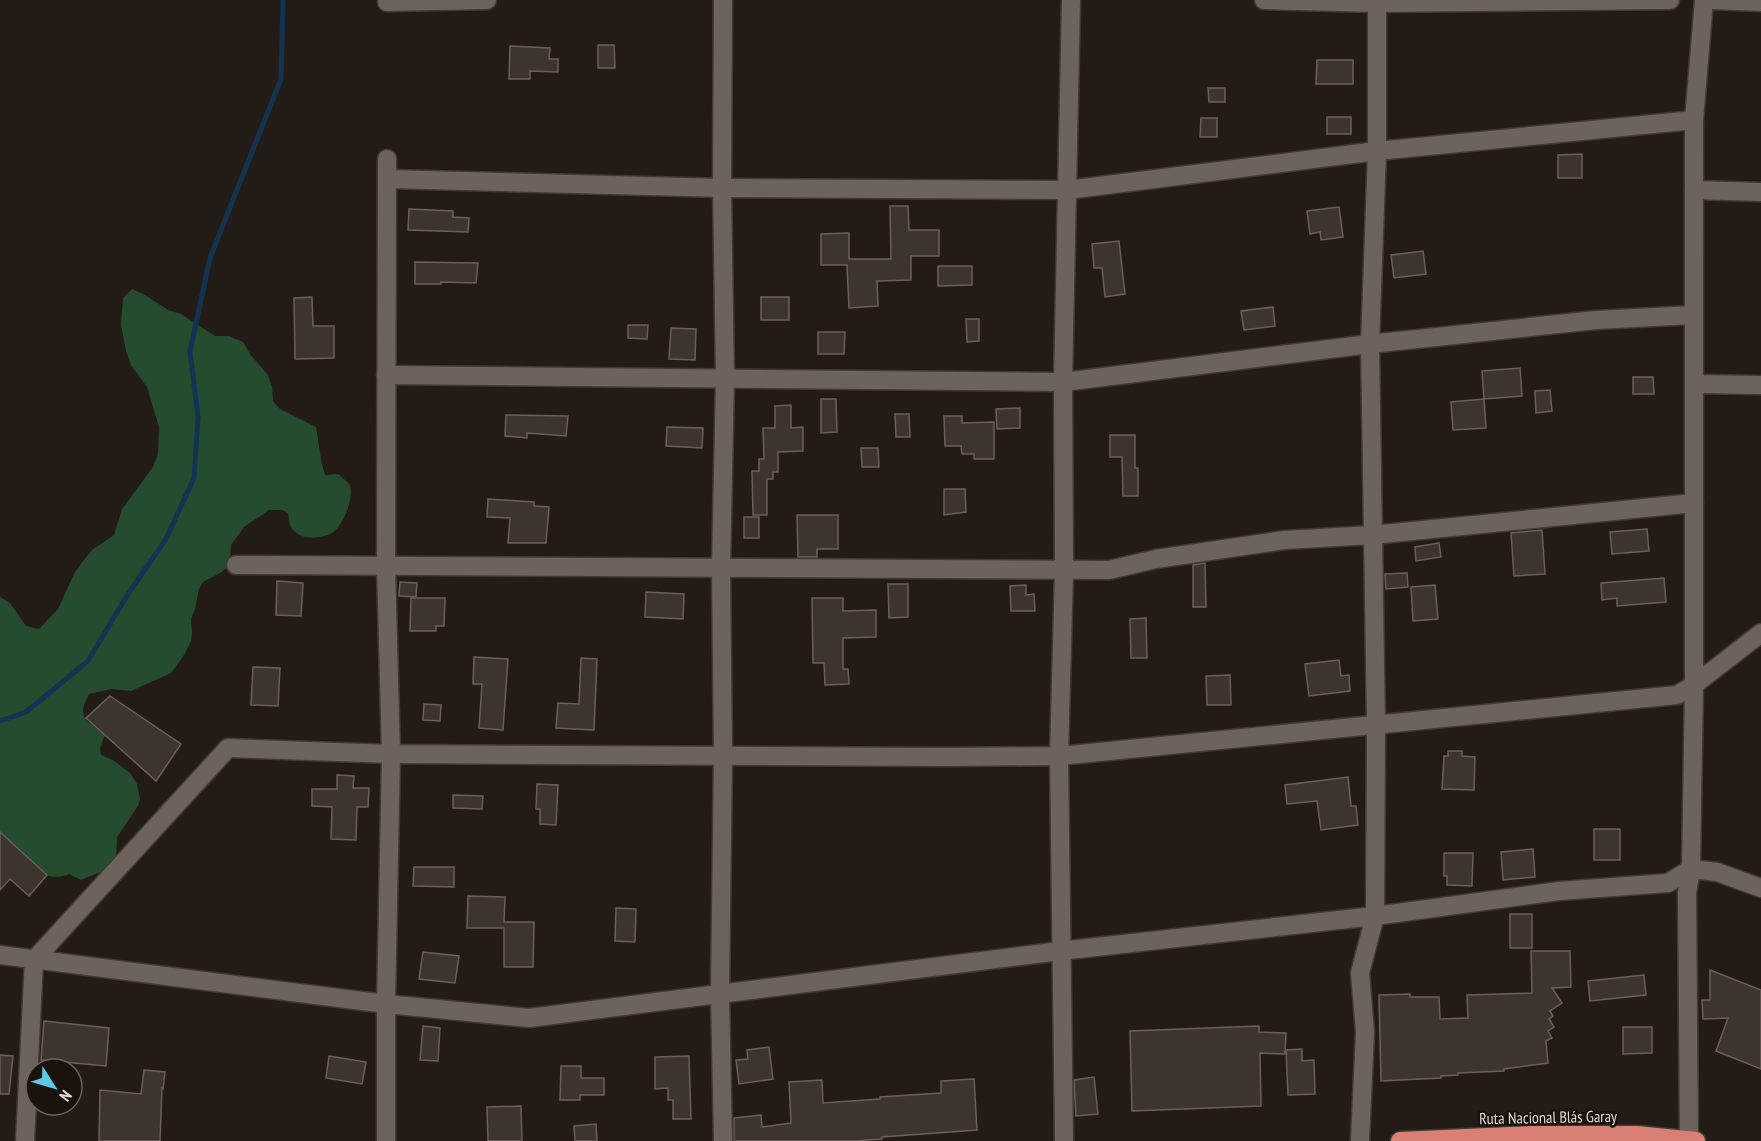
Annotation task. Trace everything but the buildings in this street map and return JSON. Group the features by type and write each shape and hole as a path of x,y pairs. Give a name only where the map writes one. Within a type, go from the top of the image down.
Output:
{"highway":[{"name":"Ruta Nacional Blás Garay","path":"1400,1141 1530,1135 1637,1135 1693,1141"}],"street":[{"path":"387,2 487,0"},
{"path":"723,0 724,378 721,568 723,755 720,994 723,1141"},
{"path":"1064,1141 1059,756 1064,571 1063,382 1071,0"},
{"path":"1264,0 1670,0"},
{"path":"1693,1141 1687,892 1691,869 1694,685 1694,120 1704,0"},
{"path":"1712,0 1761,2"},
{"path":"1360,1141 1365,1032 1360,973 1375,915 1376,725 1370,344 1377,151 1377,1"},
{"path":"388,180 722,188 1067,190 1377,151 1694,120"},
{"path":"386,1141 391,754 386,566 387,159"},
{"path":"1694,190 1761,192"},
{"path":"387,375 1063,382 1370,344 1596,320 1693,315"},
{"path":"1694,384 1761,385"},
{"path":"236,565 1109,570 1156,558 1285,540 1372,535 1694,502"},
{"path":"25,1141 34,960 228,748 391,754 946,758 1059,756 1677,695 1694,685 1761,633"},
{"path":"0,956 386,1004 529,1017 1559,891 1668,883 1691,869 1717,872 1761,888"}],"green space":[{"path":"132,289 168,310 181,314 215,336 229,336 243,342 268,375 273,401 280,409 316,427 325,475 338,474 349,484 351,496 347,512 339,526 325,536 309,537 298,534 290,526 288,513 282,510 269,510 244,527 231,545 227,567 203,582 199,589 191,619 191,641 171,673 131,691 111,689 89,694 83,714 88,722 105,735 100,748 101,755 113,760 130,773 137,784 140,799 138,806 117,837 116,859 108,869 81,880 69,874 58,877 39,871 0,832 0,597 10,603 26,626 39,629 58,609 75,572 83,561 92,550 114,535 122,509 153,467 158,454 159,427 147,387 131,365 121,325 123,298"}],"waterway":[{"path":"0,721 26,712 88,661 128,594 166,539 194,478 198,417 190,351 210,258 281,79 283,0"}]}
